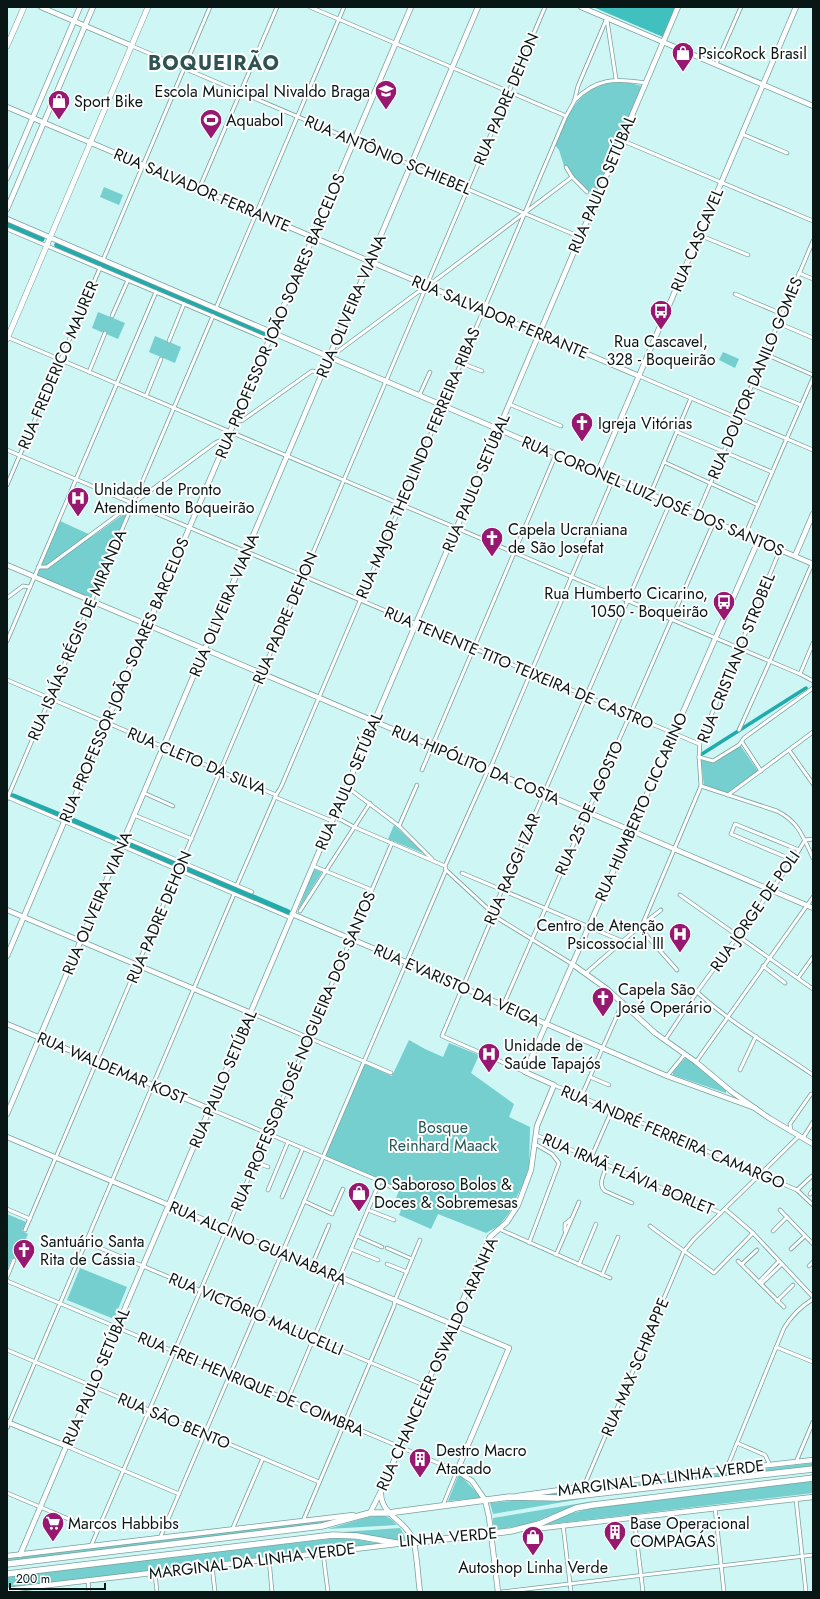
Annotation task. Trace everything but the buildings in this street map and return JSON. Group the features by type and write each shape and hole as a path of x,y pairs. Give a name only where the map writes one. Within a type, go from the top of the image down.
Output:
{"highway":[{"name":"LINHA VERDE","path":"7,1564 322,1526 370,1513 388,1513 509,1497 558,1498 813,1469"},
{"name":"LINHA VERDE","path":"7,1574 333,1535 358,1536 402,1544 491,1534 511,1531 538,1524 576,1508 593,1504 813,1478"}],"main road":[{"path":"7,46 24,7"},
{"name":"RUA ANTÔNIO SCHIEBEL","path":"41,7 132,46"},
{"path":"7,178 80,7"},
{"path":"7,209 93,7"},
{"path":"7,338 148,7"},
{"name":"RUA PROFESSOR JOÃO SOARES BARCELOS","path":"7,956 411,7"},
{"name":"RUA OLIVEIRA VIANA","path":"7,1114 478,7"},
{"path":"581,7 813,106"},
{"name":"RUA PAULO SETÚBAL","path":"20,1555 678,7"},
{"name":"RUA CASCAVEL","path":"598,472 796,7"},
{"name":"RUA SALVADOR FERRANTE","path":"7,107 426,287 639,376"},
{"name":"RUA CORONEL LUIZ JOSÉ DOS SANTOS","path":"7,219 812,564"},
{"path":"795,556 813,514"},
{"name":"RUA HUMBERTO CICCARINO","path":"525,1072 758,541"},
{"name":"RUA HIPÓLITO DA COSTA","path":"7,565 813,908"},
{"path":"7,910 251,1013"},
{"name":"RUA EVARISTO DA VEIGA","path":"292,916 406,962 503,1006 667,1076 755,1108"},
{"path":"572,964 623,1002 665,1040 696,1062 730,1090 755,1108 813,1144"},
{"name":"RUA WALDEMAR KOST","path":"7,1024 210,1109"},
{"name":"RUA ANDRÉ FERREIRA CAMARGO","path":"525,1072 554,1085"},
{"name":"RUA CHANCELER OSWALDO ARANHA","path":"370,1513 381,1491 490,1237 510,1219 518,1205 529,1176 539,1120 554,1085"},
{"path":"726,1098 730,1090"},
{"name":"RUA ALCINO GUANABARA","path":"7,1137 509,1348 457,1471"},
{"path":"8,1422 66,1446"},
{"name":"MARGINAL DA LINHA VERDE","path":"509,1497 584,1486 813,1460"},
{"name":"RUA FREI HENRIQUE DE COIMBRA","path":"457,1471 472,1482 485,1500"},
{"path":"381,1491 382,1504 388,1513 405,1527 414,1542 420,1592"},
{"path":"511,1531 813,1497"},
{"path":"485,1500 499,1592"},
{"name":"MARGINAL DA LINHA VERDE","path":"7,1556 370,1513"},
{"name":"MARGINAL DA LINHA VERDE","path":"7,1590 22,1590 88,1580 402,1544"}],"street":[{"name":"RUA FREDERICO MAURER","path":"103,260 210,7"},
{"path":"199,189 277,7"},
{"path":"310,7 566,116"},
{"path":"216,308 344,7"},
{"name":"RUA PADRE DEHON","path":"25,1230 545,7"},
{"path":"716,64 741,7"},
{"path":"607,18 616,79"},
{"name":"RUA MAJOR THEOLINDO FERREIRA RIBAS","path":"237,886 275,796 280,790 524,213 566,116 574,102 578,86 607,18"},
{"name":"RUA ANTÔNIO SCHIEBEL","path":"132,46 580,237"},
{"path":"574,102 592,87 604,82 616,79 646,83"},
{"path":"742,134 787,153"},
{"path":"621,140 813,222"},
{"path":"566,167 572,177 587,192"},
{"path":"331,352 337,352 572,177"},
{"path":"7,229 269,340"},
{"path":"699,235 748,255"},
{"name":"RUA DOUTOR DANILO GOMES","path":"697,515 813,241"},
{"name":"RUA FREDERICO MAURER","path":"7,485 100,268"},
{"path":"799,273 813,279"},
{"path":"112,316 128,280"},
{"path":"7,641 156,292"},
{"path":"735,294 782,314"},
{"path":"169,341 184,304"},
{"name":"RUA ISAÍAS RÉGIS DE MIRANDA","path":"7,798 213,316"},
{"path":"778,323 813,338"},
{"path":"89,372 105,333"},
{"path":"7,338 672,619 813,681"},
{"path":"765,354 813,375"},
{"path":"146,396 161,359"},
{"path":"461,363 482,371"},
{"path":"235,420 243,420 312,371 322,373"},
{"path":"419,396 430,372"},
{"path":"639,376 813,450"},
{"path":"745,535 813,378"},
{"path":"752,385 801,405"},
{"path":"650,495 691,398"},
{"path":"509,404 561,426"},
{"path":"677,432 772,472"},
{"path":"38,567 47,567 215,442 226,443"},
{"name":"RUA TENENTE TITO TEIXEIRA DE CASTRO","path":"7,450 699,744"},
{"path":"422,770 556,454"},
{"path":"664,462 758,505"},
{"path":"160,1538 613,479"},
{"name":"RUA RAGGI IZAR","path":"442,1036 492,918 492,913 670,503"},
{"name":"RUA 25 DE AGOSTO","path":"503,1006 714,522"},
{"name":"RUA CRISTIANO STROBEL","path":"643,923 701,786 699,744 780,550"},
{"path":"739,730 812,564"},
{"path":"7,598 23,586 30,587"},
{"path":"800,674 813,643"},
{"name":"RUA CLETO DA SILVA","path":"7,680 275,796 434,861 446,868 498,919 572,964"},
{"path":"699,757 713,761 742,742 744,738 813,688"},
{"path":"728,795 813,732"},
{"path":"742,742 761,771"},
{"path":"789,750 813,784"},
{"path":"399,826 417,785"},
{"path":"701,786 785,815 796,825 813,858"},
{"path":"347,787 399,826 434,861"},
{"path":"144,793 173,806"},
{"name":"RUA EVARISTO DA VEIGA","path":"7,798 234,894 292,916"},
{"path":"300,911 370,803"},
{"path":"134,815 192,839"},
{"path":"793,860 731,834 735,824 799,850"},
{"path":"125,838 252,892"},
{"path":"805,840 813,839"},
{"name":"RUA JORGE DE POLI","path":"665,1040 697,992 793,860 805,840"},
{"name":"RUA PROFESSOR JOSÉ NOGUEIRA DOS SANTOS","path":"91,1546 392,843"},
{"path":"313,866 372,890"},
{"path":"462,873 622,941"},
{"path":"7,1428 8,1422 35,1362 234,894"},
{"path":"680,895 813,989"},
{"path":"696,1062 813,897"},
{"path":"586,973 643,923 661,910"},
{"path":"639,927 677,970"},
{"path":"798,978 813,957"},
{"path":"763,966 785,983"},
{"path":"697,992 712,1005 813,1075"},
{"path":"581,1097 623,1002"},
{"path":"251,1013 391,1073"},
{"name":"RUA ANDRÉ FERREIRA CAMARGO","path":"442,1036 525,1072"},
{"path":"740,1070 756,1036"},
{"path":"667,1076 685,1054"},
{"path":"590,1077 609,1085"},
{"name":"RUA ANDRÉ FERREIRA CAMARGO","path":"554,1085 796,1190 813,1205"},
{"path":"791,1130 790,1124 811,1094"},
{"name":"RUA WALDEMAR KOST","path":"210,1109 380,1181 393,1188"},
{"path":"591,1158 612,1110"},
{"name":"RUA MAX SCHRAPPE","path":"584,1486 684,1251 725,1209 801,1137 813,1122"},
{"name":"RUA IRMÃ FLÁVIA BORLET","path":"536,1135 721,1213"},
{"path":"268,1190 288,1142"},
{"path":"529,1243 559,1163 552,1154 535,1144"},
{"path":"282,1196 303,1148"},
{"path":"255,1162 268,1168"},
{"path":"608,1165 601,1184 602,1188 605,1191 632,1203"},
{"path":"796,1190 812,1176"},
{"path":"288,1399 380,1181"},
{"path":"304,1201 332,1214 343,1189"},
{"path":"810,1194 813,1190"},
{"path":"556,1255 579,1202"},
{"path":"7,1209 30,1219"},
{"path":"725,1209 753,1233 813,1298 801,1306 791,1316 784,1328 726,1470"},
{"path":"368,1210 394,1220"},
{"path":"780,1210 813,1244"},
{"path":"773,1231 787,1217"},
{"path":"579,1265 596,1224"},
{"path":"312,1266 329,1225"},
{"path":"650,1226 714,1273 753,1233"},
{"path":"498,1229 610,1278"},
{"path":"357,1236 382,1247"},
{"path":"791,1249 805,1236"},
{"path":"602,1275 618,1237"},
{"path":"302,1521 394,1306 395,1300 420,1240"},
{"name":"RUA VICTÓRIO MALUCELLI","path":"86,1242 426,1386"},
{"path":"386,1248 412,1259"},
{"path":"351,1249 378,1260"},
{"path":"742,1264 757,1250"},
{"path":"7,1277 14,1260"},
{"path":"738,1261 784,1307"},
{"path":"760,1283 780,1262"},
{"path":"808,1266 813,1262"},
{"path":"387,1264 407,1272"},
{"name":"RUA FREI HENRIQUE DE COIMBRA","path":"7,1281 457,1471"},
{"path":"777,1301 793,1286"},
{"path":"776,1347 813,1362"},
{"name":"RUA SÃO BENTO","path":"7,1350 319,1482"},
{"path":"796,1462 813,1422"},
{"path":"737,1443 765,1455 770,1465"},
{"path":"66,1446 179,1494"},
{"path":"232,1530 262,1458"},
{"path":"443,1506 457,1471"},
{"path":"7,1493 97,1531"},
{"path":"796,1499 806,1592"},
{"path":"715,1508 724,1592"},
{"path":"634,1517 643,1592"},
{"path":"563,1525 571,1592"},
{"path":"323,1553 328,1592"},
{"path":"499,1592 813,1555"},
{"path":"268,1559 272,1592"},
{"path":"212,1566 215,1592"},
{"path":"155,1572 157,1592"},
{"path":"88,1580 89,1592"}],"green space":[{"path":"622,81 642,86 595,195 582,186 571,174 566,165 564,166 559,150 555,145 566,120 578,101 595,88 607,83"},
{"path":"104,187 123,195 119,205 100,197"},
{"path":"98,312 125,323 118,339 92,328"},
{"path":"155,336 181,347 175,363 149,352"},
{"path":"723,352 739,359 735,368 719,360"},
{"path":"128,511 90,599 36,577 60,521 93,536"},
{"path":"740,745 758,771 728,793 704,786 701,760 714,763"},
{"path":"394,825 425,854 388,839"},
{"path":"314,869 322,872 298,910"},
{"name":"Bosque Reinhard Maack","path":"409,1040 443,1057 449,1043 479,1055 471,1073 514,1104 509,1117 530,1127 529,1166 525,1180 509,1213 499,1226 486,1233 438,1214 431,1229 399,1215 401,1210 393,1206 400,1188 325,1157 365,1064 392,1076"},
{"path":"685,1058 695,1064 726,1090 726,1093 673,1075 673,1072"},
{"path":"7,1214 26,1222 22,1231 28,1234 17,1260 12,1258 7,1270"},
{"path":"80,1268 127,1287 114,1319 67,1300"},
{"path":"813,1463 813,1466 559,1496 540,1495"},
{"path":"458,1476 461,1476 479,1495 479,1498 448,1501"},
{"path":"813,1481 813,1493 543,1525 566,1515 592,1508"},
{"path":"593,1497 493,1514 490,1503 521,1500 557,1501"},
{"path":"594,1501 566,1509 529,1524 495,1530 493,1523 493,1518"},
{"path":"383,1515 391,1519 397,1525 328,1529 368,1517"},
{"path":"348,1518 323,1524 7,1561 7,1558"},
{"path":"400,1528 407,1540 393,1540 328,1533"},
{"path":"337,1538 354,1539 381,1544 7,1589 7,1576"}],"shaded area":[{"path":"593,7 675,7 663,37"}],"waterway":[{"path":"7,224 42,239"},
{"path":"57,245 267,335"},
{"path":"702,754 806,688"},
{"path":"13,796 62,816"},
{"path":"72,820 120,841"},
{"path":"126,843 288,912"}],"place":[{"name":"PsicoRock Brasil","path":"683,72"},
{"name":"Escola Municipal Nivaldo Braga","path":"386,110"},
{"name":"Sport Bike","path":"59,120"},
{"name":"Aquabol","path":"211,140"},
{"name":"Rua Cascavel, 328 - Boqueirão","path":"661,330"},
{"name":"Igreja Vitórias","path":"582,442"},
{"name":"Unidade de Pronto Atendimento Boqueirão","path":"78,518"},
{"name":"Capela Ucraniana de São Josefat","path":"492,558"},
{"name":"Rua Humberto Cicarino, 1050 - Boqueirão","path":"724,622"},
{"name":"Centro de Atenção Psicossocial III","path":"680,954"},
{"name":"Capela São José Operário","path":"603,1018"},
{"name":"Unidade de Saúde Tapajós","path":"489,1074"},
{"name":"O Saboroso Bolos & Doces & Sobremesas","path":"359,1212"},
{"name":"Santuário Santa Rita de Cássia","path":"24,1270"},
{"name":"Destro Macro Atacado","path":"420,1478"},
{"name":"Marcos Habbibs","path":"53,1542"},
{"name":"Base Operacional COMPAGÁS","path":"615,1552"},
{"name":"Autoshop Linha Verde","path":"533,1556"}],"district":[{"name":"BOQUEIRÃO","path":"214,63"}]}
